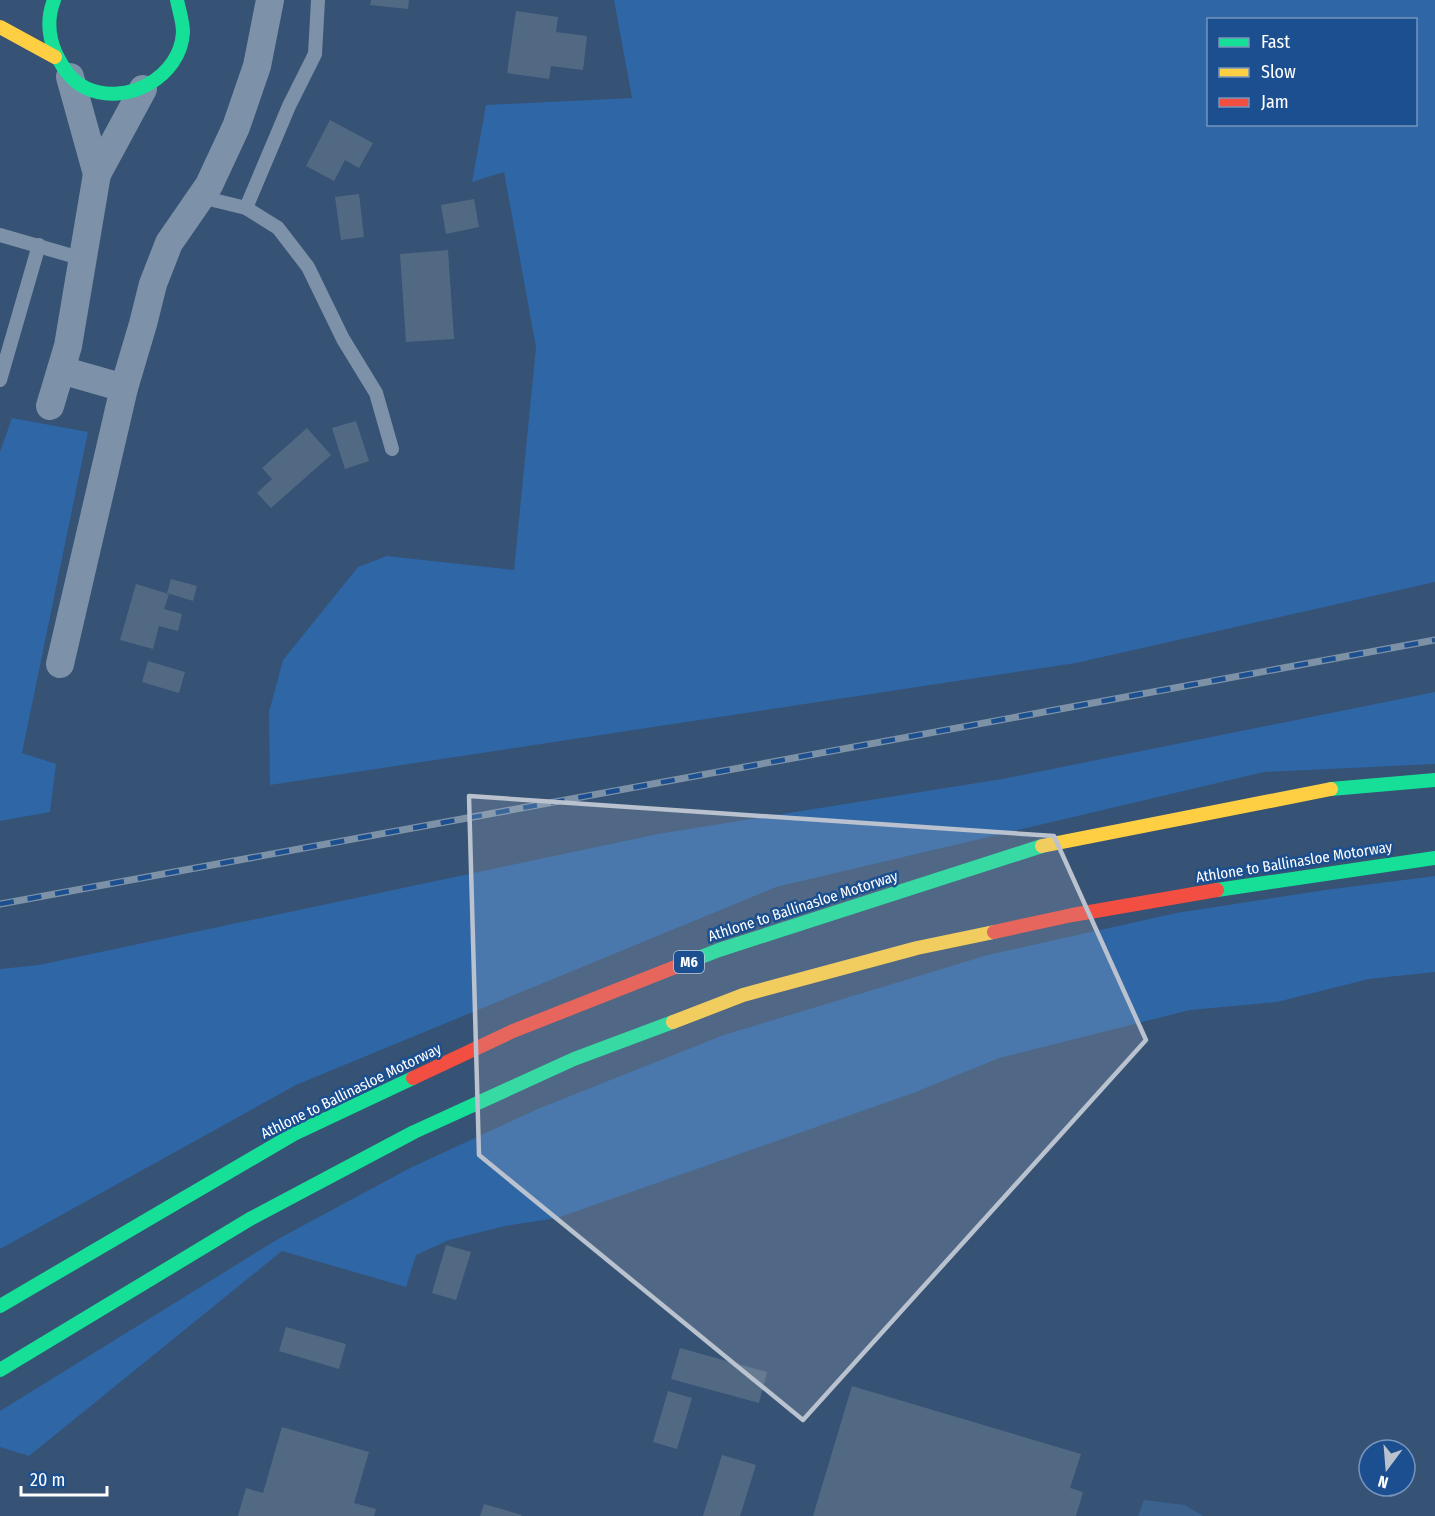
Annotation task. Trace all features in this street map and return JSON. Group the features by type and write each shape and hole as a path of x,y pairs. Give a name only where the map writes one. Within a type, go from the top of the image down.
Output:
{"main road":[{"path":"54,0 48,29 63,67"},
{"path":"0,27 63,67 92,91 108,95 122,95 143,89 162,77 176,60 183,39 183,16 177,0"},
{"name":"Athlone to Ballinasloe Motorway","path":"0,1306 294,1134 513,1031 719,950 1039,847 1330,789 1435,780"},
{"name":"Athlone to Ballinasloe Motorway","path":"0,1370 250,1219 414,1132 574,1059 743,995 917,948 1072,915 1279,879 1435,858"}],"street":[{"path":"60,664 124,388 153,284 169,243 209,185 236,127 257,66 270,0"},
{"path":"63,67 97,174"},
{"path":"50,406 68,346 97,174 143,89"},
{"path":"61,370 124,388"}],"lane":[{"path":"246,208 289,106 315,54 318,0"},
{"path":"201,197 246,208 278,228 308,267 344,339 376,393 392,449"},
{"path":"0,235 83,259"},
{"path":"0,380 39,245"}],"highlighted area":[{"path":"469,796 1054,836 1146,1040 803,1420 479,1155"}],"shaded area":[{"path":"614,0 1435,0 1435,582 1076,663 270,785 269,712 283,660 358,567 387,556 514,570 536,347 504,172 472,182 486,105 632,98"},
{"path":"12,418 88,432 22,753 56,764 50,812 0,821 0,452"},
{"path":"1435,692 1435,764 1264,772 776,887 296,1085 0,1249 0,969 39,965 658,834 1002,779"},
{"path":"1435,876 1435,972 1369,979 1277,1002 1190,1010 999,1058 913,1093 557,1218 505,1226 449,1240 416,1255 406,1287 282,1251 29,1456 0,1447 0,1411 278,1239 410,1168 540,1108 724,1035 988,955 1176,913"},
{"path":"1144,1500 1185,1505 1203,1516 1138,1516"}],"building":[{"path":"371,0 409,0 408,9 370,5"},
{"path":"516,11 558,17 556,32 587,36 583,70 551,66 549,79 507,73"},
{"path":"330,120 373,143 359,168 345,160 334,181 306,166"},
{"path":"359,194 364,237 341,240 335,197"},
{"path":"474,199 479,227 446,234 441,205"},
{"path":"448,250 454,339 406,342 400,254"},
{"path":"356,421 369,461 345,469 332,428"},
{"path":"307,428 331,455 271,508 257,493 272,479 262,468"},
{"path":"171,579 197,586 193,601 167,593"},
{"path":"136,584 169,594 164,609 182,614 178,631 159,626 153,649 120,640"},
{"path":"148,661 185,672 179,693 142,682"},
{"path":"446,1245 471,1252 456,1300 432,1293"},
{"path":"286,1327 346,1344 339,1369 279,1351"},
{"path":"680,1348 767,1372 759,1403 671,1379"},
{"path":"852,1386 1081,1454 1070,1488 1083,1492 1076,1516 813,1516"},
{"path":"668,1391 692,1398 677,1449 653,1442"},
{"path":"282,1427 369,1452 354,1503 376,1509 374,1516 238,1516 246,1488 263,1493"},
{"path":"722,1455 756,1465 740,1516 703,1516"},
{"path":"484,1504 522,1515 480,1516"}],"railway":[{"path":"0,904 1435,640"}],"traffic: fast":[{"path":"54,0 49,20 50,34 56,54 65,69 76,82 86,88 102,93 118,94 149,84 162,75 173,62 180,48 183,32 177,0"},
{"path":"1331,789 1435,780"},
{"path":"688,962 1042,846"},
{"path":"1217,890 1435,858"},
{"path":"0,1370 250,1219 414,1132 574,1059 673,1022"},
{"path":"0,1306 294,1134 413,1078"}],"traffic: slow":[{"path":"0,27 55,57"},
{"path":"1042,846 1331,789"},
{"path":"673,1022 743,995 917,948 994,932"}],"traffic: jam":[{"path":"994,932 1072,915 1217,890"},
{"path":"413,1078 513,1031 688,962"}]}
